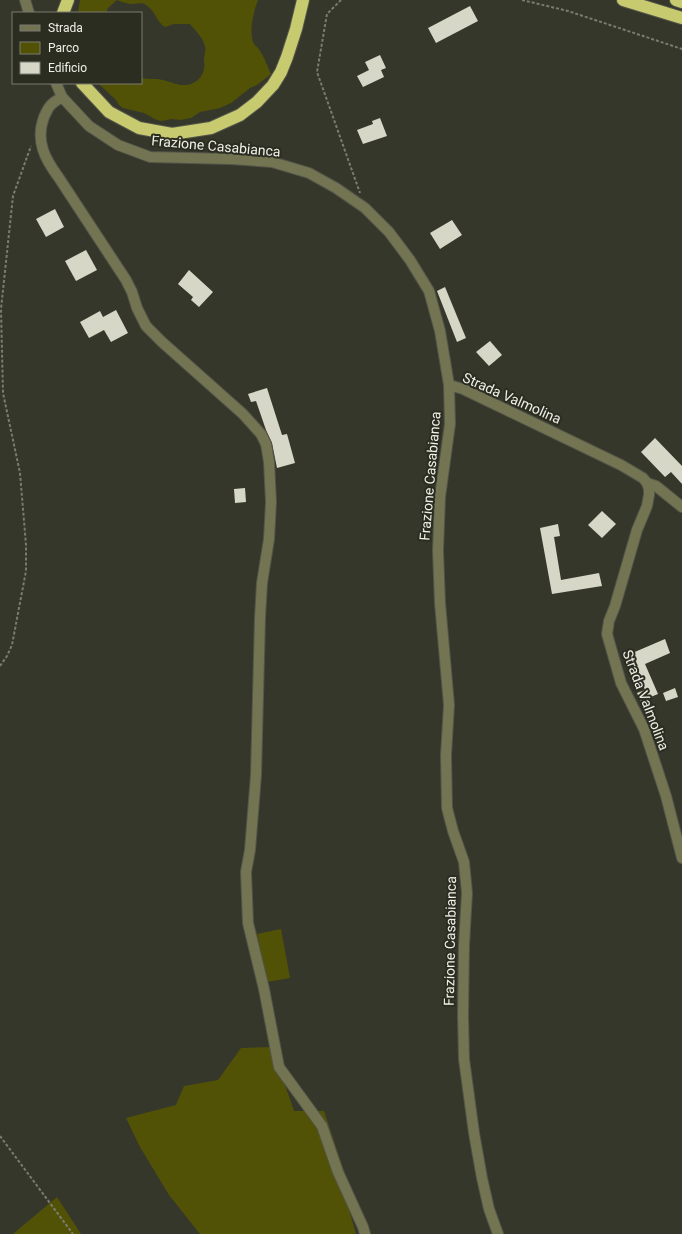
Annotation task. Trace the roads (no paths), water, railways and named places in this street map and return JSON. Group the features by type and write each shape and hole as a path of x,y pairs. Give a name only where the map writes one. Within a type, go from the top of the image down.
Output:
{"highway":[{"path":"61,0 62,12"},
{"path":"62,12 68,0"},
{"path":"83,84 108,112 139,128 172,134 211,128 240,115 257,102 273,85 287,57 303,0"},
{"path":"623,0 682,18"},
{"path":"676,0 682,2"}],"street":[{"path":"24,0 29,12"},
{"name":"Frazione Casabianca","path":"56,84 62,98 88,126 118,145 150,157 231,159 272,162 310,173 336,188 365,208 389,232 410,260 429,292 440,330 449,385 450,424 440,497 438,551 440,602 449,706 446,755 447,808 464,862 467,893 464,945 464,1059 482,1178 498,1234"},
{"path":"62,98 51,104 42,123 42,149 48,163 126,280 146,326 162,342 244,414 262,434 266,444 270,462 271,502 269,539 262,583 256,775 250,850 246,872 248,923 264,990 279,1067 322,1126 338,1172 365,1234"},
{"name":"Strada Valmolina","path":"449,385 463,389 621,465 643,478 647,483 649,489 647,506 636,530 615,606 609,621 607,634 621,683 644,729 666,796 682,858"},
{"name":"Strada Valmolina","path":"647,483 656,486 682,507"}]}
